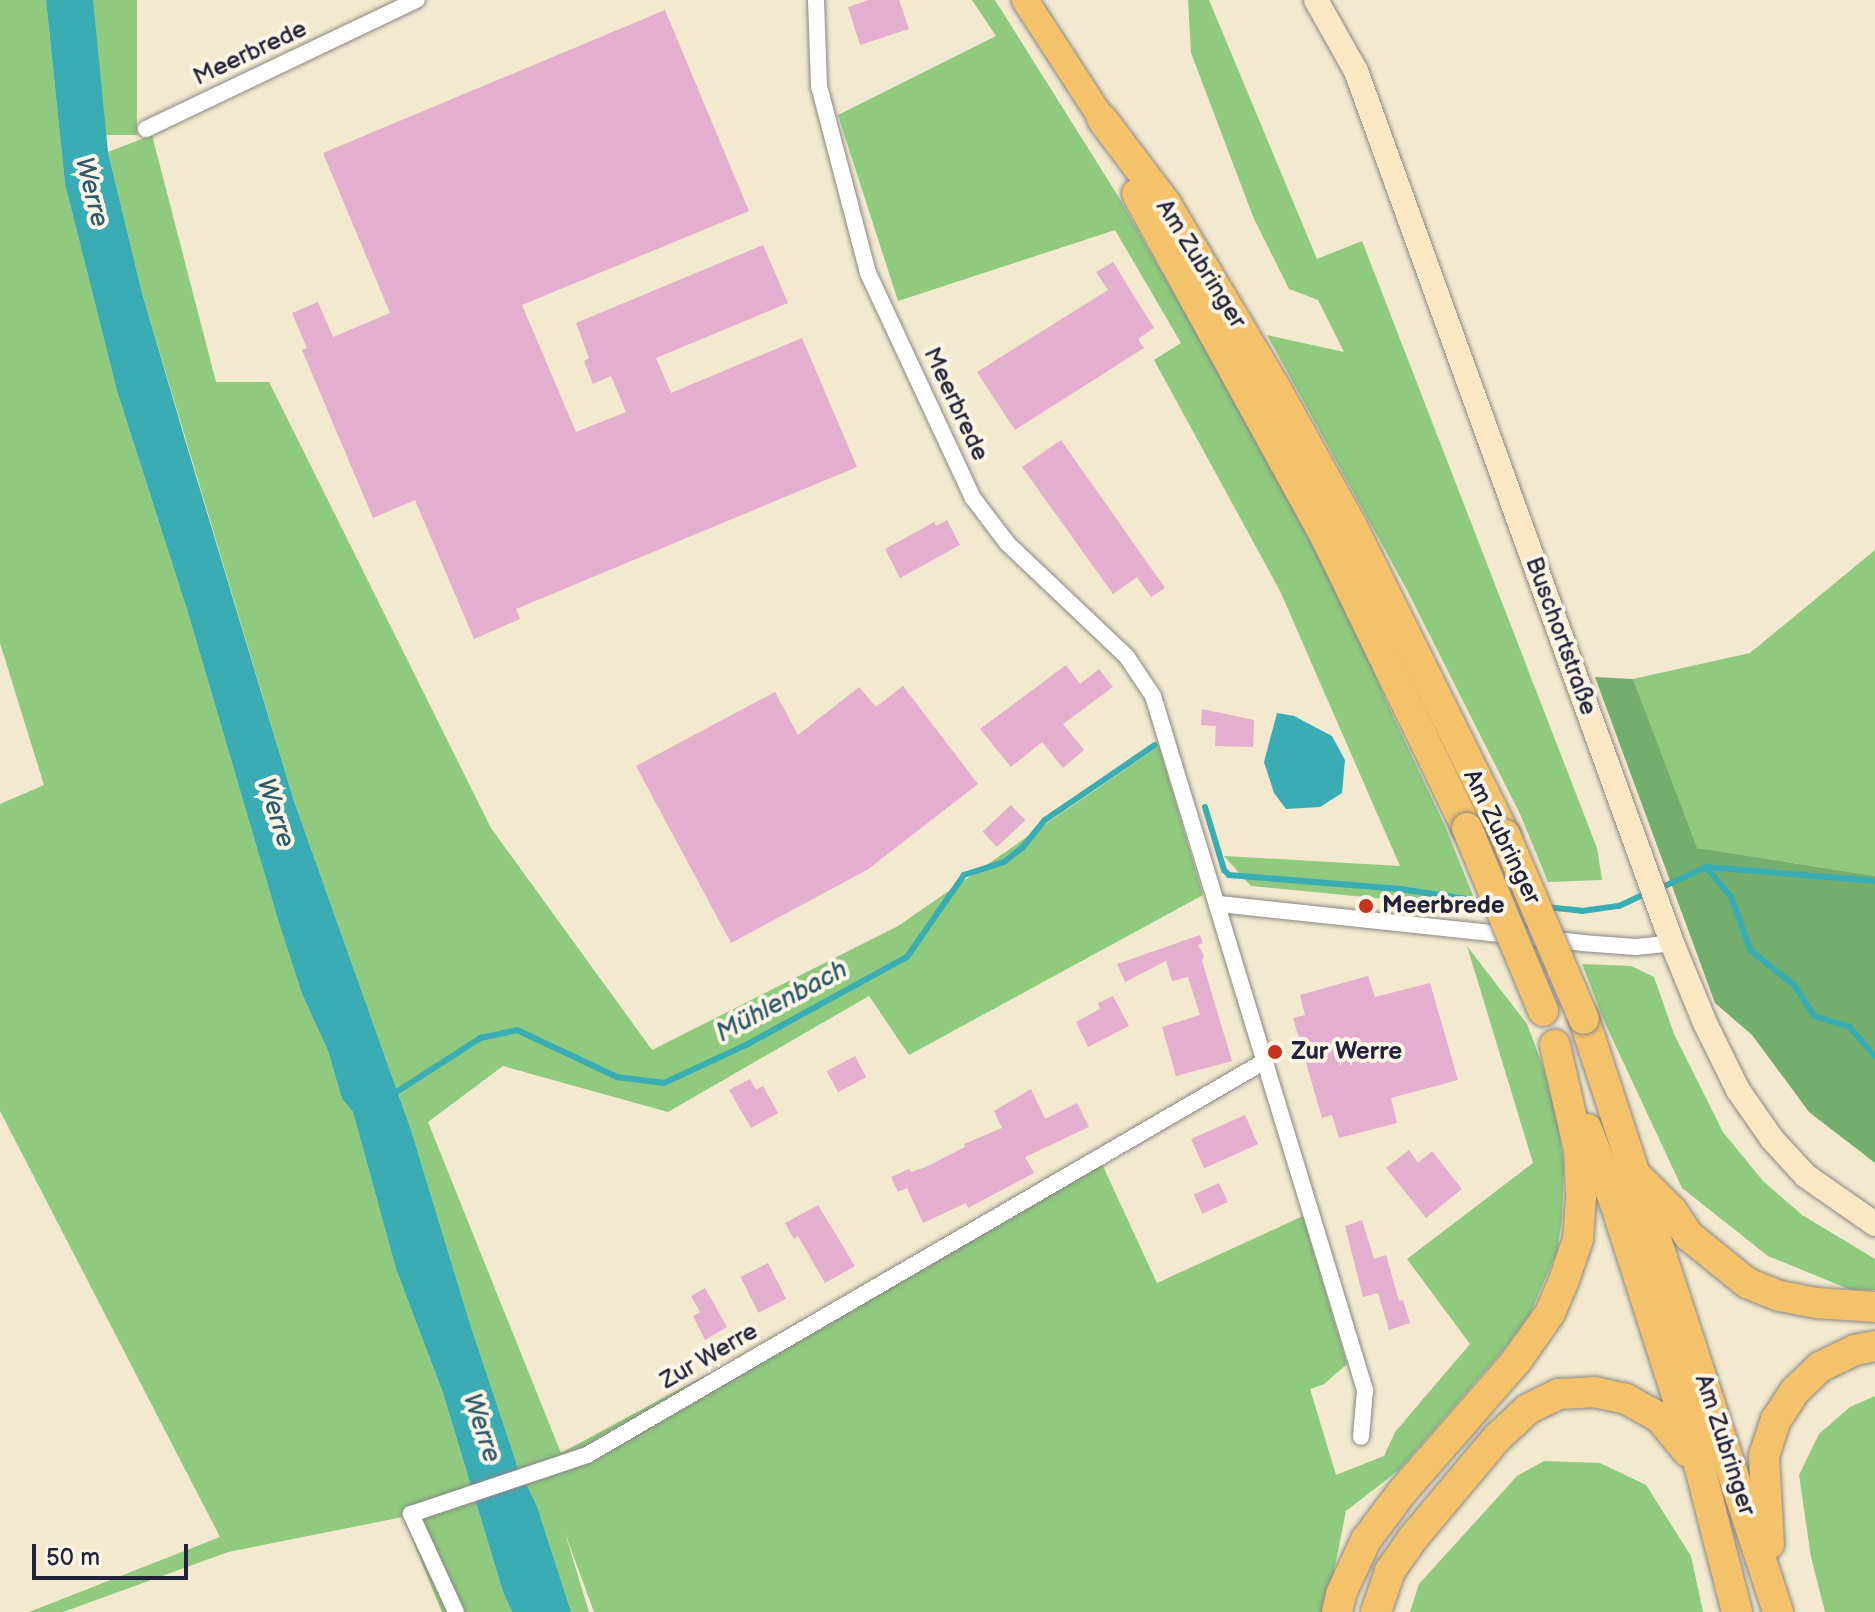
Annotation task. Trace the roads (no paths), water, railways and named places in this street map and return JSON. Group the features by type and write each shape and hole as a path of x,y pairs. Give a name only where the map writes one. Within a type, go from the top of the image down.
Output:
{"highway":[{"name":"Am Zubringer","path":"1102,119 1135,191 1326,538 1467,828 1543,1011 1615,1203 1699,1464 1737,1612"},
{"name":"Am Zubringer","path":"1102,119 1166,204 1283,401 1352,526 1505,835 1584,1019 1774,1599"},
{"path":"1337,1612 1341,1594 1366,1540 1402,1492 1517,1360 1550,1313 1564,1280 1578,1239 1581,1197 1579,1150 1555,1045"},
{"path":"1636,1175 1672,1211 1689,1236 1747,1283 1805,1301 1875,1307"},
{"path":"1774,1599 1764,1456 1776,1420 1795,1391 1820,1367 1855,1350 1875,1346"},
{"path":"1376,1612 1390,1571 1450,1493 1497,1438 1528,1409 1559,1394 1594,1392 1626,1399 1659,1417 1699,1464"}],"main road":[{"name":"Buschortstraße","path":"1316,0 1356,71 1644,868 1705,1023 1738,1090 1772,1139 1806,1176 1875,1224"},
{"name":"Am Zubringer","path":"1030,4 1102,119"}],"street":[{"name":"Meerbrede","path":"146,129 417,0"},
{"name":"Meerbrede","path":"816,0 819,86 868,273 973,498 1007,543 1127,657 1153,696 1365,1390 1361,1437"},
{"path":"1219,904 1582,943 1636,947 1672,943"},
{"name":"Zur Werre","path":"456,1612 411,1514 587,1455 1265,1061"}],"water":[{"name":"Werre","path":"46,0 93,0 108,152 142,293 186,443 294,801 411,1130 471,1327 517,1465 537,1506 571,1612 512,1612 503,1592 443,1393 396,1269 353,1112 342,1099 328,1051 302,994 189,616 117,391 65,184"},
{"path":"1277,713 1294,716 1332,736 1345,760 1342,793 1320,807 1286,809 1274,793 1264,762"}],"waterway":[{"name":"Mühlenbach","path":"392,1095 480,1038 517,1030 617,1077 664,1083 746,1045 907,957 964,875 1004,862 1022,848 1045,820 1155,745"},
{"name":"Mühlenbach","path":"1205,807 1224,870 1229,875 1400,889 1487,902"},
{"path":"1706,867 1731,897 1751,951 1794,985 1814,1016 1849,1027 1875,1056"},
{"path":"1658,889 1706,867 1875,881"},
{"name":"Mühlenbach","path":"1546,907 1582,911 1619,906 1647,893"}],"place":[{"name":"Meerbrede","path":"1366,906"},
{"name":"Zur Werre","path":"1275,1052"}]}
